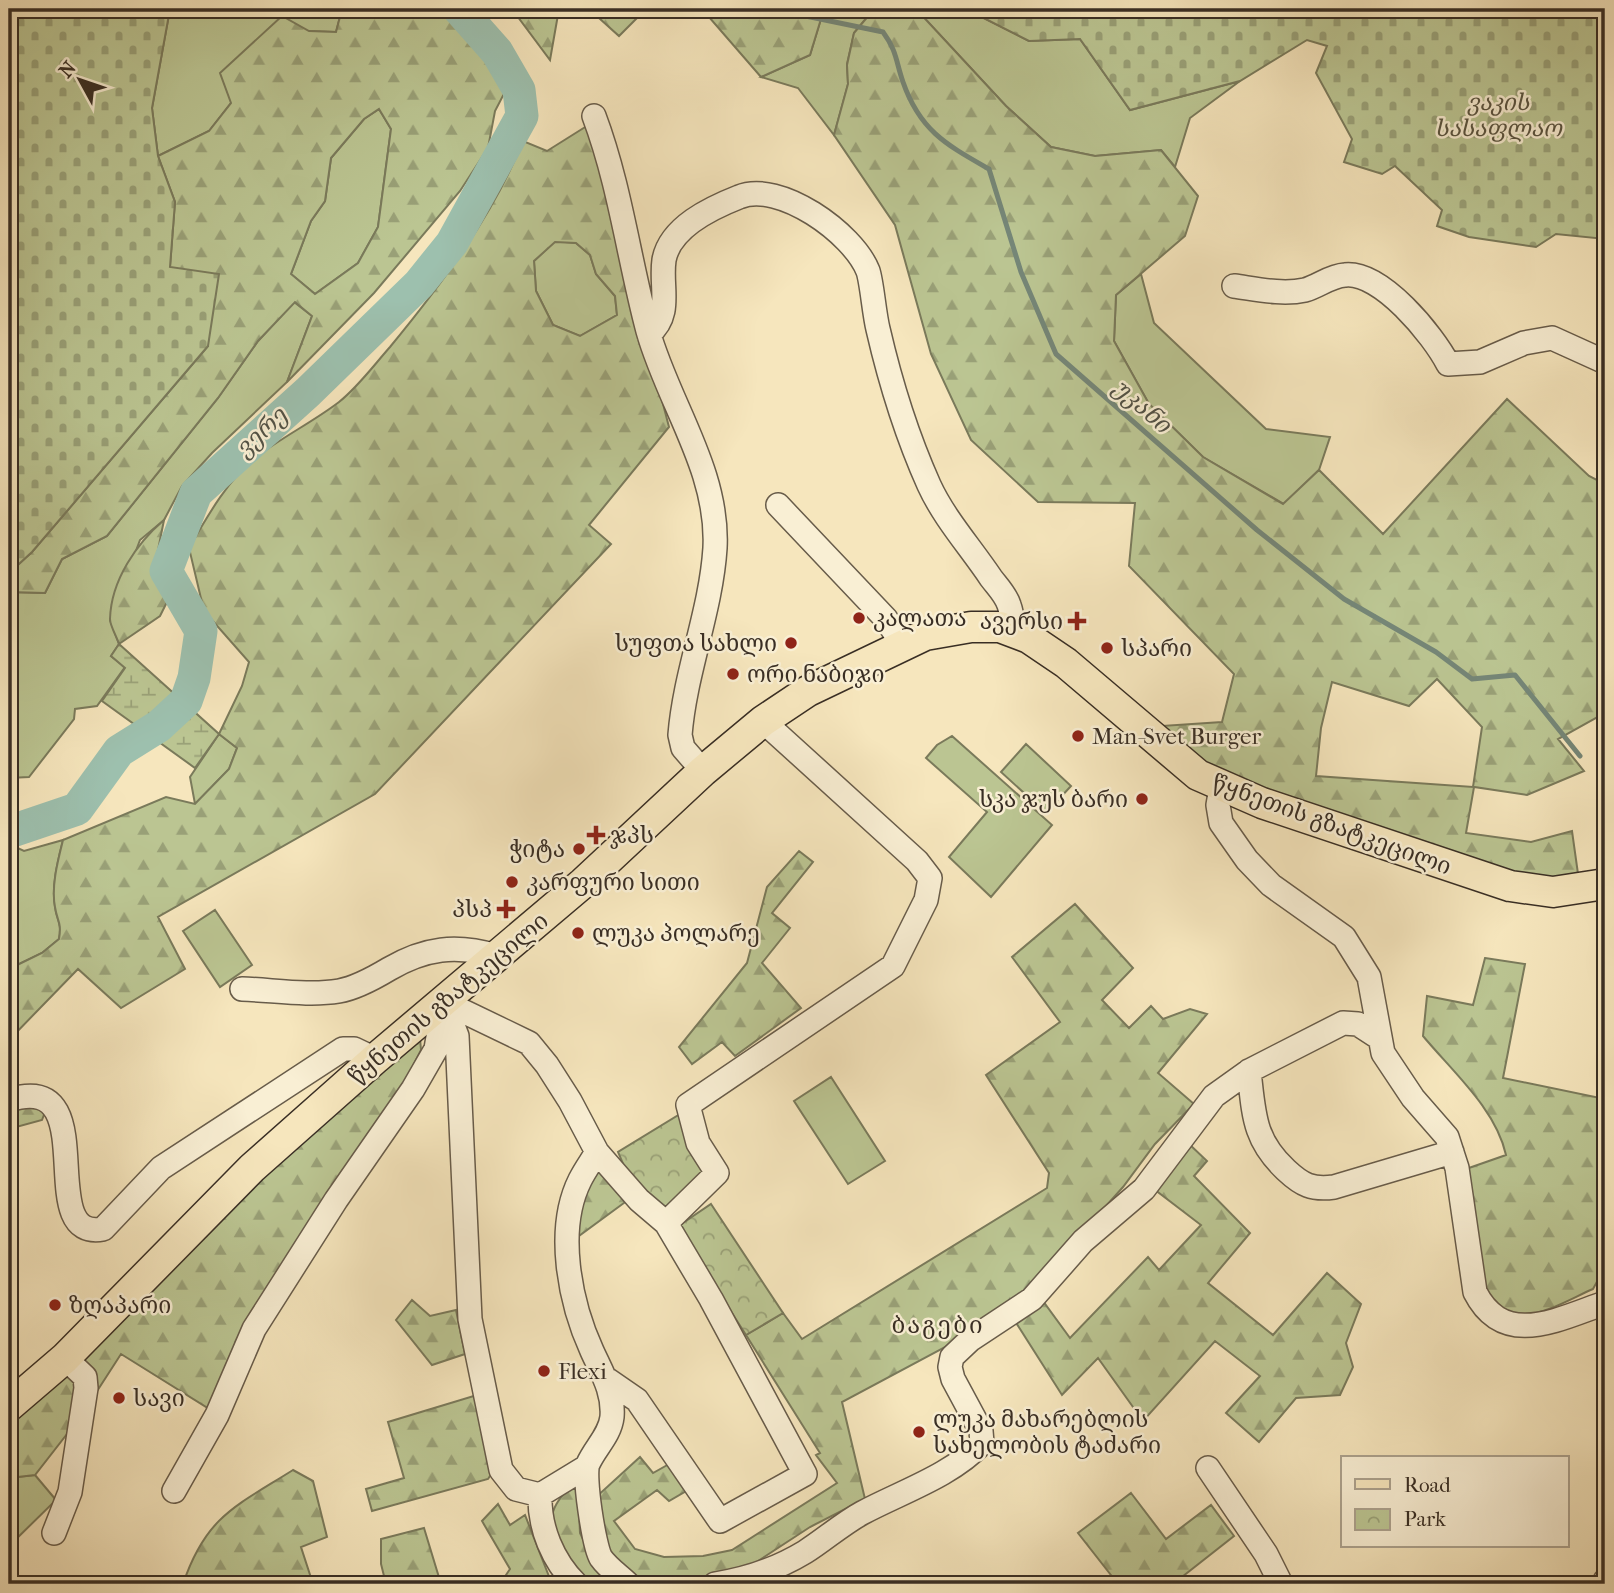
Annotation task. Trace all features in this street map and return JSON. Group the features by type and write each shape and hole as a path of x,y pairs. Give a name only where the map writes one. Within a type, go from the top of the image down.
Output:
{"main road":[{"name":"წყნეთის გზატკეცილი","path":"9,1406 65,1358 252,1168 375,1059 583,883 703,771 763,721 808,691 925,635 971,627 1014,631 1048,649 1198,775 1221,788 1410,855 1510,886 1553,892 1605,884"}],"street":[{"path":"594,116 608,155 649,334 698,460 714,530 715,548 707,602 680,735 683,748 703,771"},
{"path":"649,334 659,326 663,315 664,257 678,233 689,222 741,196 760,192 787,199 834,230 855,252 868,272 878,331 922,468 932,489 1008,603 1014,631"},
{"path":"1234,286 1269,291 1304,290 1348,274 1371,280 1397,300 1441,350 1448,364 1480,362 1524,343 1552,338 1605,362"},
{"path":"778,505 886,619 902,644"},
{"path":"666,1223 717,1173 698,1143 688,1105 893,966 926,900 930,878 917,861 763,721"},
{"path":"1221,788 1218,805 1221,823 1247,859 1271,885 1333,927 1351,947 1373,992 1378,1037 1392,1069 1438,1124 1452,1152 1475,1292 1489,1315 1511,1326 1523,1327 1605,1303"},
{"path":"242,989 340,991 376,977 424,951 443,948 474,950 496,956"},
{"path":"444,1002 457,1036 470,1319 500,1470 516,1489 540,1495 586,1467 608,1432 612,1417 608,1380 577,1313 568,1274 570,1223 579,1182 597,1152"},
{"path":"444,1002 529,1043 570,1101 597,1152 639,1200 666,1223 711,1298 805,1474 720,1521 637,1400 608,1380"},
{"path":"174,1491 217,1415 254,1329 436,1049 444,1002"},
{"path":"715,1584 739,1580 786,1562 858,1515 945,1471 973,1452 982,1443 981,1431 950,1367 952,1357 970,1340 1032,1299 1083,1241 1144,1189 1214,1096 1249,1071 1343,1023 1357,1024 1378,1037"},
{"path":"9,1100 35,1096 47,1101 60,1116 64,1131 71,1208 76,1222 84,1229 93,1231 103,1229 161,1168 343,1049 354,1049 375,1059"},
{"path":"1249,1071 1254,1121 1261,1140 1272,1156 1301,1184 1318,1189 1334,1187 1452,1152"},
{"path":"54,1533 70,1492 86,1388 85,1377 65,1358"},
{"path":"586,1467 594,1542 602,1559 628,1584"},
{"path":"1208,1468 1266,1553 1281,1584"},
{"path":"540,1495 544,1529 554,1554 576,1584"}],"green space":[{"path":"9,9 170,9 152,108 158,156 175,202 170,267 219,274 208,346 32,552 9,573"},
{"path":"170,9 342,9 336,32 309,31 231,103 209,131 158,156 152,108"},
{"path":"342,9 457,9 496,56 508,86 495,111 488,148 460,191 374,293 287,382 312,316 295,302 258,341 218,398 107,536 62,559 45,593 9,592 9,573 32,552 208,346 170,267 175,202 158,156 209,131 231,103 220,73 282,16 309,31 336,32","holes":["379,109 391,129 378,227 358,263 315,294 291,274 311,221 325,201 331,158 364,119"]},
{"path":"512,9 559,9 550,60"},
{"path":"589,9 646,9 619,36"},
{"path":"702,9 824,9 810,55 761,77"},
{"path":"824,9 874,9 854,33 847,64 848,84 834,135 798,88 761,77 810,55"},
{"path":"874,9 916,9 1006,106 1051,147 1095,156 1161,150 1198,196 1185,236 1116,295 1114,341 1149,404 1203,457 1283,504 1319,470 1383,534 1507,399 1589,476 1605,484 1605,641 1601,645 1605,655 1605,713 1558,739 1584,771 1527,795 1474,787 1466,833 1531,842 1572,831 1579,881 1515,877 1222,776 1161,726 1222,722 1234,674 1129,566 1135,503 1038,502 971,440 931,354 895,225 834,135 848,84 847,65 854,33","holes":["1437,679 1482,727 1473,787 1316,776 1321,728 1332,682 1409,706"]},
{"path":"916,9 966,9 1029,41 1080,39 1130,110 1240,81 1190,118 1175,167 1161,150 1095,156 1051,147 1006,106"},
{"name":"ვაკის სასაფლაო","path":"966,9 1605,9 1605,239 1556,234 1536,247 1469,237 1437,226 1442,210 1395,166 1382,174 1344,162 1352,139 1316,73 1327,46 1307,40 1240,81 1130,110 1080,39 1029,41"},
{"path":"379,109 391,129 378,227 358,263 315,294 291,274 311,221 325,201 331,158 364,119"},
{"path":"590,124 669,427 589,525 611,544 375,794 158,917 185,969 121,1008 78,969 9,1040 9,969 42,953 59,939 60,925 54,890 63,840 166,797 195,804 229,769 237,748 219,734 242,686 249,662 204,611 189,548 203,524 218,500 245,467 265,450 339,402 390,347 428,299 481,223 523,141 547,151","holes":["555,242 576,243 590,255 596,274 615,296 617,315 580,336 553,325 536,291 534,261"]},
{"path":"555,241 576,243 590,255 596,274 615,296 617,315 580,336 553,325 536,291 534,261"},
{"path":"1141,274 1154,323 1266,429 1330,437 1319,470 1284,504 1203,457 1149,404 1114,341 1116,295"},
{"path":"294,302 312,316 287,382 212,453 182,486 164,520 140,540 110,620 119,644 111,656 125,667 97,706 75,709 74,719 29,777 9,778 9,592 45,593 62,559 107,536 218,398 258,341"},
{"path":"164,520 154,570 168,600 160,616 119,644 110,619 115,590 135,551"},
{"path":"119,644 219,734 195,768 102,701 125,668 111,656"},
{"path":"219,734 237,748 229,769 195,804 190,777"},
{"path":"952,736 1052,825 991,897 949,857 987,812 926,758 937,745"},
{"path":"1026,744 1071,786 1046,813 1001,772"},
{"path":"63,840 54,890 60,925 59,939 42,953 9,969 9,844 24,851"},
{"path":"799,851 813,862 772,913 790,928 762,963 801,1008 735,1056 722,1042 692,1064 679,1047 747,963 767,887"},
{"path":"1075,904 1133,968 1102,1000 1129,1028 1151,1006 1163,1019 1190,1009 1207,1014 1158,1073 1194,1104 1155,1144 1123,1187 1031,1290 966,1336 842,1402 865,1499 810,1527 755,1563 679,1584 643,1584 621,1573 605,1554 595,1498 640,1457 653,1473 678,1459 693,1487 669,1501 657,1490 614,1521 635,1549 664,1557 703,1556 732,1550 837,1483 816,1455 820,1453 746,1335 783,1313 802,1339 1047,1188 1049,1173 986,1075 1060,1022 1012,957"},
{"path":"215,910 252,965 220,987 183,931"},
{"path":"1485,958 1525,964 1503,1078 1605,1099 1605,1267 1593,1289 1550,1309 1532,1314 1505,1311 1491,1299 1481,1280 1475,1257 1466,1169 1506,1155 1501,1138 1472,1091 1423,1036 1427,996 1473,1005"},
{"path":"420,1038 421,1050 404,1084 211,1410 121,1354 81,1416 35,1475 9,1478 9,1417 275,1158"},
{"path":"831,1077 885,1161 848,1184 794,1101"},
{"path":"24,1101 45,1112 42,1120 9,1129 9,1105"},
{"path":"685,1111 703,1162 703,1181 662,1211 638,1199 618,1152"},
{"path":"1187,1142 1207,1161 1194,1176 1250,1233 1208,1283 1273,1335 1327,1273 1361,1304 1346,1343 1353,1367 1340,1395 1296,1398 1259,1442 1226,1413 1260,1376 1215,1341 1143,1421 1098,1358 1062,1395 1013,1318 1040,1297 1070,1338 1148,1257 1159,1270 1201,1225 1150,1186"},
{"path":"610,1158 628,1200 572,1241 587,1176"},
{"path":"711,1204 783,1313 746,1335 677,1227"},
{"path":"412,1300 430,1316 456,1310 465,1354 432,1365 396,1320"},
{"path":"477,1395 494,1470 488,1479 372,1511 366,1489 404,1478 388,1422"},
{"path":"293,1470 313,1481 327,1537 301,1547 313,1584 183,1584 202,1543 225,1515"},
{"path":"35,1475 56,1500 9,1546 9,1478"},
{"path":"570,1486 578,1487 580,1533 590,1554 619,1584 582,1584 562,1554 555,1537 552,1515"},
{"path":"1131,1493 1166,1539 1211,1505 1234,1536 1173,1584 1118,1584 1078,1533"},
{"path":"498,1504 510,1525 525,1515 550,1579 556,1584 500,1584 510,1569 482,1521"},
{"path":"424,1528 441,1584 386,1584 381,1564 381,1539"}],"waterway":[{"name":"ვერე","path":"9,832 77,809 119,751 159,726 186,701 194,678 201,631 166,571 196,493 308,392 419,284 452,243 522,116 519,90 497,52 459,9"},
{"name":"უკანი","path":"786,9 796,14 883,32 894,51 910,99 927,125 948,144 989,169 1021,272 1056,354 1257,530 1344,599 1436,652 1472,679 1515,675 1580,756"}],"place":[{"name":"კალათა","path":"859,618"},
{"name":"ავერსი","path":"1077,621"},
{"name":"სუფთა სახლი","path":"791,643"},
{"name":"სპარი","path":"1107,648"},
{"name":"ორი ნაბიჯი","path":"733,674"},
{"name":"Man-Svet Burger","path":"1078,736"},
{"name":"სკა ჯუს ბარი","path":"1142,799"},
{"name":"ჯპს","path":"596,835"},
{"name":"ჭიტა","path":"579,849"},
{"name":"კარფური სითი","path":"512,882"},
{"name":"პსპ","path":"506,909"},
{"name":"ლუკა პოლარე","path":"578,933"},
{"name":"ზღაპარი","path":"55,1305"},
{"name":"Flexi","path":"544,1371"},
{"name":"სავი","path":"119,1398"},
{"name":"ლუკა მახარებლის სახელობის ტაძარი","path":"919,1432"}],"district":[{"name":"ბაგები","path":"938,1325"}]}
